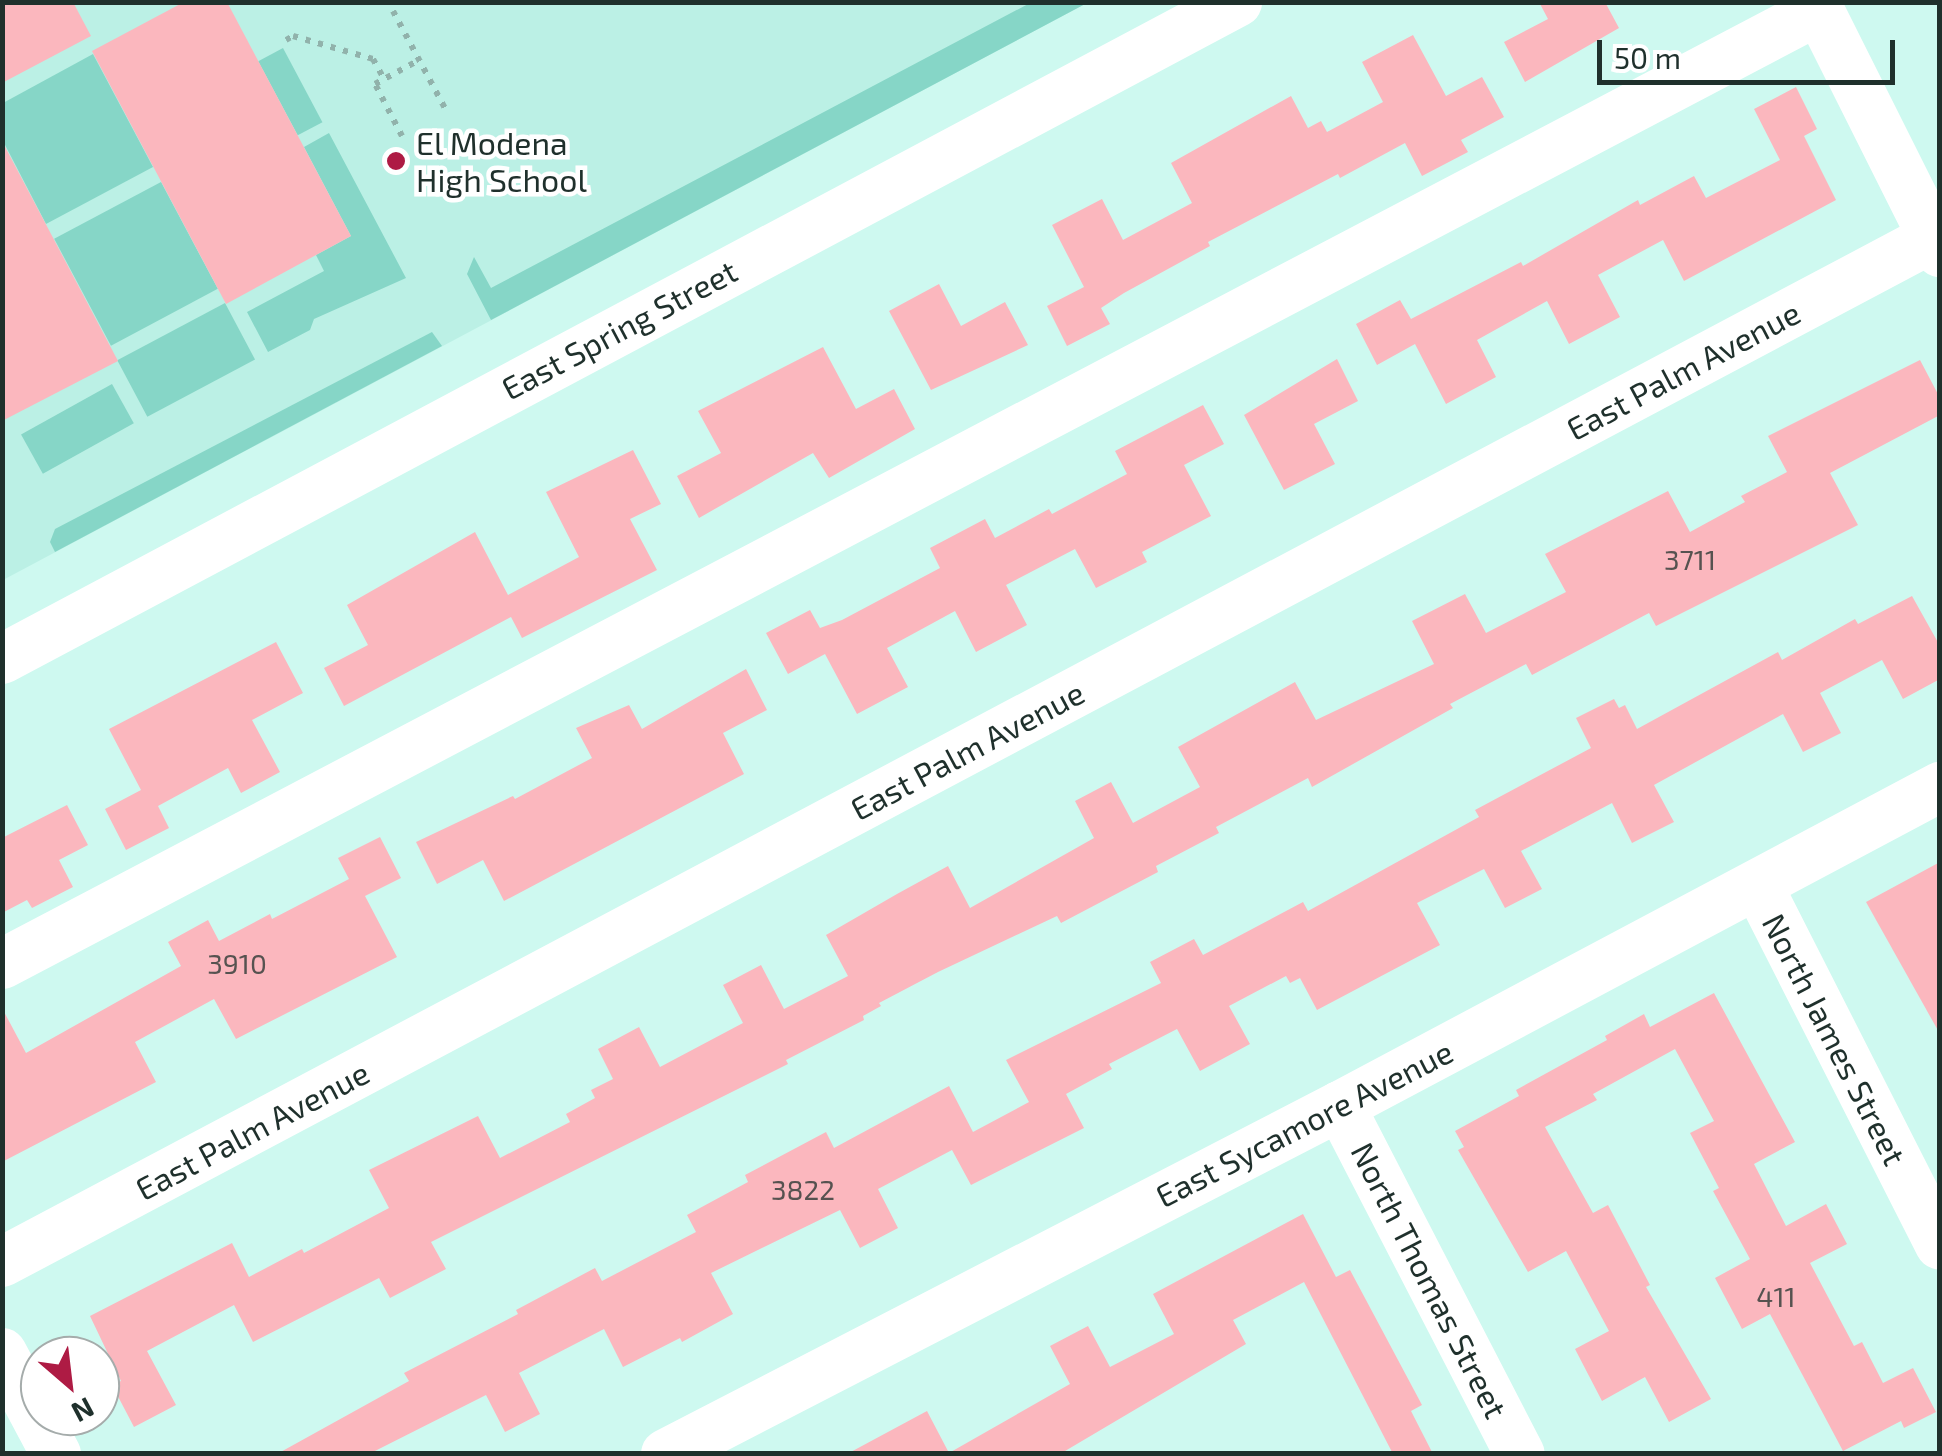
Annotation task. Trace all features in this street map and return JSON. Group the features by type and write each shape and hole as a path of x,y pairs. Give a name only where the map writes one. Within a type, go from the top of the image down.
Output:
{"street":[{"name":"East Spring Street","path":"2,659 1237,2"},
{"path":"2,964 1818,6 1936,245"},
{"name":"East Palm Avenue","path":"2,1262 1936,245"},
{"name":"East Sycamore Avenue","path":"666,1454 1340,1106 1940,787"},
{"name":"North James Street","path":"1758,886 1940,1246"},
{"name":"North Thomas Street","path":"1340,1106 1520,1454"},
{"path":"2,1352 56,1454"}],"path":[{"path":"392,11 446,112"},
{"path":"286,40 293,36 374,59 384,79"},
{"path":"402,136 374,84 418,60"}],"shaded area":[{"name":"El Modena High School","path":"3,3 1087,3 3,580"},
{"path":"1030,3 1087,3 491,320 467,274 474,257 491,288"},
{"path":"283,48 322,122 298,135 258,61"},
{"path":"93,54 153,167 46,224 3,141 3,103"},
{"path":"329,133 406,278 314,319 310,330 268,352 247,312 324,271 316,255 351,236 304,147"},
{"path":"161,182 218,289 111,346 54,239"},
{"path":"225,303 255,360 147,417 117,360"},
{"path":"432,332 442,346 55,552 50,542 55,529"},
{"path":"112,384 134,423 43,474 21,434"}],"building":[{"path":"2,2 73,2 91,36 2,83"},
{"path":"184,2 227,2 351,236 226,304 92,51"},
{"path":"1539,2 1605,2 1619,28 1525,82 1504,42 1548,19"},
{"path":"1413,35 1446,96 1482,77 1504,117 1461,140 1468,152 1422,176 1405,143 1340,178 1338,174 1208,242 1210,246 1124,293 1101,308 1110,324 1067,346 1047,306 1084,287 1052,225 1102,199 1123,240 1192,203 1171,163 1291,96 1308,128 1321,121 1327,132 1383,102 1362,62"},
{"path":"1796,87 1817,129 1804,136 1836,200 1684,281 1663,240 1598,275 1620,317 1569,344 1547,301 1477,340 1496,377 1446,404 1415,344 1377,365 1356,324 1400,300 1411,319 1521,262 1523,266 1638,200 1640,205 1694,176 1706,198 1780,160 1754,109"},
{"path":"2,141 118,361 2,421"},
{"path":"939,284 961,326 1005,302 1028,345 931,390 889,311"},
{"path":"823,347 856,409 894,389 915,429 829,478 813,453 699,518 677,476 721,453 698,411"},
{"path":"1337,359 1358,401 1314,424 1335,464 1284,490 1244,415"},
{"path":"1920,360 1940,398 1940,415 1830,473 1858,525 1656,626 1649,613 1532,675 1526,664 1450,704 1453,708 1312,787 1308,778 1216,827 1219,833 1156,866 1158,872 1061,923 1057,916 879,1003 881,1006 863,1016 864,1020 786,1060 788,1064 431,1242 446,1269 390,1298 379,1278 253,1342 234,1305 147,1351 176,1405 134,1427 120,1400 120,1336 100,1336 90,1316 232,1243 249,1277 302,1249 304,1253 389,1208 369,1170 478,1116 500,1158 570,1122 566,1114 595,1098 591,1090 613,1079 598,1049 639,1027 660,1067 743,1023 723,985 761,965 784,1009 848,976 826,935 948,866 970,908 1094,838 1075,801 1111,782 1133,823 1200,787 1178,747 1295,682 1316,720 1434,664 1412,621 1465,594 1486,633 1566,592 1545,554 1668,491 1690,532 1745,502 1741,496 1787,472 1768,436"},
{"path":"1203,405 1224,444 1184,465 1211,516 1142,552 1147,562 1096,588 1075,549 1006,585 1027,625 976,652 955,611 887,648 908,687 857,714 825,654 788,674 766,633 810,610 820,628 842,620 940,568 930,548 985,519 995,538 1049,509 1052,514 1127,474 1115,451"},
{"path":"633,450 661,504 630,519 657,570 522,638 511,617 344,706 324,668 368,645 347,605 475,532 508,595 579,557 546,492"},
{"path":"1912,596 1940,646 1940,679 1903,699 1882,660 1820,693 1841,733 1803,752 1783,714 1654,785 1674,822 1632,843 1612,803 1521,851 1542,889 1505,908 1484,869 1417,903 1440,945 1317,1010 1300,978 1290,983 1286,976 1229,1006 1250,1044 1200,1071 1177,1029 1109,1064 1112,1069 1066,1094 1084,1128 971,1185 952,1150 878,1189 898,1228 860,1248 840,1210 711,1273 733,1314 682,1342 680,1338 623,1367 604,1329 519,1373 540,1414 505,1432 486,1395 369,1454 277,1454 409,1381 404,1373 518,1314 516,1310 595,1268 602,1281 696,1232 687,1215 748,1182 745,1175 826,1132 834,1148 949,1086 973,1132 1029,1102 1006,1060 1161,983 1150,962 1194,939 1203,955 1303,902 1308,911 1479,817 1475,810 1591,748 1576,718 1614,699 1619,708 1625,705 1637,729 1778,652 1782,660 1855,619 1858,624"},
{"path":"276,642 303,693 252,720 280,772 241,793 228,768 158,806 169,828 126,850 105,809 141,790 109,729"},
{"path":"746,669 767,710 723,733 744,774 504,901 483,860 437,884 416,842 513,796 515,799 592,758 576,728 629,705 642,729"},
{"path":"67,805 88,845 59,860 73,887 32,908 27,900 2,913 2,838"},
{"path":"380,837 401,878 365,896 397,957 236,1039 214,999 135,1042 156,1082 2,1162 2,1008 26,1053 181,966 168,942 208,920 219,941 270,914 272,919 349,879 338,858"},
{"path":"1940,862 1940,1034 1866,902"},
{"path":"1714,993 1795,1142 1754,1164 1786,1226 1826,1204 1847,1244 1810,1263 1854,1346 1862,1342 1883,1383 1913,1368 1936,1412 1904,1428 1901,1421 1843,1451 1770,1314 1742,1329 1715,1278 1750,1259 1713,1191 1719,1188 1690,1133 1714,1121 1675,1049 1593,1094 1597,1100 1545,1127 1593,1213 1608,1205 1650,1285 1646,1287 1711,1399 1669,1422 1645,1377 1602,1401 1575,1349 1609,1331 1566,1251 1528,1272 1458,1150 1464,1147 1455,1131 1519,1096 1516,1090 1607,1040 1605,1036 1644,1014 1650,1027"},
{"path":"1303,1214 1336,1277 1350,1270 1422,1405 1411,1411 1433,1454 1393,1454 1304,1282 1233,1320 1246,1344 1060,1454 847,1454 927,1411 949,1453 1070,1384 1050,1346 1088,1326 1110,1367 1174,1334 1153,1294"}],"place":[{"name":"El Modena High School","path":"396,161"}]}
